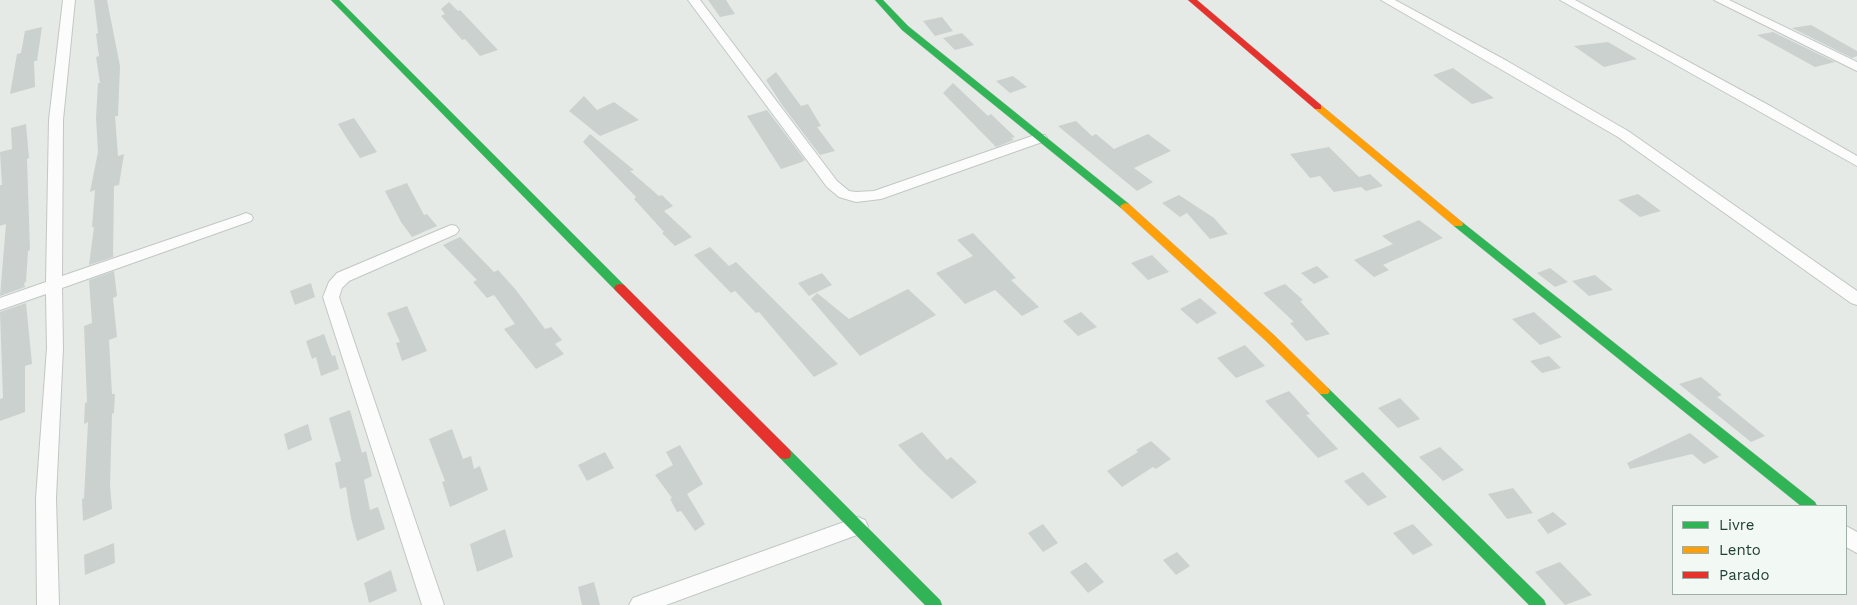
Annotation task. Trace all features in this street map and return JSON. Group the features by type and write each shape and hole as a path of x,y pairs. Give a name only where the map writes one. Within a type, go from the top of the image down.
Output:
{"street":[{"path":"48,605 46,498 55,348 56,120 69,0"},
{"path":"335,0 935,605"},
{"path":"694,0 832,184 844,194 856,197 876,196 1040,138"},
{"path":"879,0 905,28 1123,204 1270,338 1538,605"},
{"path":"1192,0 1438,208 1809,505"},
{"path":"1387,0 1503,64 1623,134 1857,299"},
{"path":"1566,0 1767,110 1857,162"},
{"path":"1720,0 1857,67"},
{"path":"0,304 246,218"},
{"path":"433,605 331,296 335,286 343,276 451,230"},
{"path":"640,605 858,526"},
{"path":"1847,536 1857,544"}],"building":[{"path":"94,0 107,0 120,66 118,116 115,116 118,156 124,154 119,185 114,186 113,257 89,265 94,227 92,227 95,190 90,192 98,152 96,118 98,83 100,83 96,57 99,56"},
{"path":"708,0 726,0 735,14 720,17"},
{"path":"449,2 458,11 460,10 498,50 480,56 465,39 462,40 441,16 445,14 441,9"},
{"path":"942,17 953,31 935,36 923,21"},
{"path":"1811,25 1857,51 1857,56 1852,58 1792,28"},
{"path":"42,27 37,61 34,61 35,87 10,94 17,54 21,53 25,31"},
{"path":"1773,32 1835,62 1815,67 1757,35"},
{"path":"962,33 974,45 955,50 943,38"},
{"path":"1608,42 1637,59 1604,67 1574,46"},
{"path":"1453,68 1494,98 1472,104 1433,75"},
{"path":"776,72 801,106 808,104 821,126 817,127 835,151 820,155 782,105 766,80"},
{"path":"1013,76 1027,87 1010,93 996,81"},
{"path":"953,83 988,116 991,114 1015,137 1011,138 1014,140 996,147 943,93"},
{"path":"584,96 597,110 614,102 639,120 600,136 569,111"},
{"path":"767,110 805,160 781,169 747,116"},
{"path":"354,118 377,152 360,158 338,124"},
{"path":"1076,121 1092,136 1096,134 1114,149 1148,134 1171,151 1134,168 1153,182 1137,191 1058,126"},
{"path":"26,124 29,158 27,159 30,250 28,251 26,282 24,283 25,287 0,296 6,224 0,226 0,185 2,185 0,152 12,149 11,128"},
{"path":"590,134 634,170 630,171 659,196 662,195 673,206 664,211 692,237 675,246 662,233 664,232 634,199 636,197 583,142"},
{"path":"1329,147 1359,177 1370,174 1383,186 1366,191 1361,187 1334,192 1320,176 1310,178 1290,154"},
{"path":"407,183 424,215 427,214 437,226 412,237 401,222 385,191"},
{"path":"1638,194 1661,211 1640,217 1618,200"},
{"path":"1179,195 1214,218 1228,234 1210,239 1187,213 1180,217 1162,203"},
{"path":"1419,220 1443,238 1383,265 1389,270 1374,277 1354,260 1393,244 1382,236"},
{"path":"973,233 1016,278 1011,280 1039,307 1022,316 995,290 965,304 936,273 973,256 957,240"},
{"path":"460,237 494,272 498,270 516,290 545,329 551,327 562,340 555,344 564,354 536,369 504,329 515,324 494,295 487,298 473,282 477,280 443,245"},
{"path":"710,247 729,266 736,262 838,364 814,377 759,312 756,313 735,291 731,293 694,255"},
{"path":"1152,255 1169,272 1148,280 1131,263"},
{"path":"1317,266 1329,277 1314,284 1301,273"},
{"path":"1550,268 1568,282 1555,287 1537,273"},
{"path":"114,271 117,296 113,298 117,337 109,340 112,394 115,394 114,413 112,414 110,485 112,509 83,521 82,499 84,498 88,422 84,424 85,403 87,402 84,326 92,323 89,280"},
{"path":"822,273 832,285 809,296 798,283"},
{"path":"1595,275 1613,290 1589,296 1572,281"},
{"path":"311,283 315,297 295,305 290,291"},
{"path":"1285,284 1303,300 1300,301 1330,334 1306,341 1290,323 1294,322 1263,293"},
{"path":"908,289 936,315 860,356 811,299 817,293 849,319"},
{"path":"1200,298 1217,313 1197,324 1180,309"},
{"path":"26,303 32,364 25,366 25,412 0,421 0,399 3,398 0,312"},
{"path":"407,306 427,351 402,361 396,343 400,342 387,313"},
{"path":"1081,312 1097,327 1078,336 1063,321"},
{"path":"1534,312 1562,337 1540,345 1512,319"},
{"path":"324,334 332,356 335,355 339,369 321,376 316,357 312,359 306,341"},
{"path":"1245,345 1265,366 1236,378 1217,358"},
{"path":"1549,356 1561,368 1542,373 1530,361"},
{"path":"1701,377 1722,395 1717,397 1765,436 1751,442 1679,384"},
{"path":"1289,391 1310,414 1306,415 1338,449 1318,458 1265,401"},
{"path":"1400,398 1420,419 1398,428 1378,408"},
{"path":"350,410 362,453 366,451 372,476 364,480 370,510 378,507 385,529 357,541 346,487 340,489 335,463 341,461 329,418"},
{"path":"308,424 312,440 288,450 284,434"},
{"path":"452,429 463,459 471,456 474,469 480,466 488,490 450,507 442,482 445,481 429,439"},
{"path":"922,432 947,460 951,457 977,482 952,499 898,445"},
{"path":"1690,433 1719,457 1704,464 1692,454 1630,469 1627,463"},
{"path":"1151,441 1171,459 1156,469 1153,467 1122,487 1107,471 1138,452 1136,450"},
{"path":"680,445 703,484 687,494 705,524 695,531 681,511 677,512 670,499 672,498 655,475 673,465 666,452"},
{"path":"1440,447 1464,470 1443,481 1419,457"},
{"path":"605,452 614,468 587,481 578,465"},
{"path":"1363,472 1387,497 1368,506 1344,481"},
{"path":"1513,488 1533,513 1507,519 1488,494"},
{"path":"1553,512 1567,524 1548,534 1537,520"},
{"path":"1043,524 1058,543 1043,552 1028,533"},
{"path":"1413,524 1433,545 1413,555 1393,533"},
{"path":"505,529 513,557 477,572 470,544"},
{"path":"114,543 115,563 85,575 84,555"},
{"path":"1177,552 1190,566 1176,575 1163,560"},
{"path":"1086,562 1104,582 1088,593 1070,572"},
{"path":"1560,562 1592,595 1565,605 1535,572"},
{"path":"391,570 397,591 369,603 364,583"},
{"path":"594,582 600,605 582,605 578,587"}],"traffic: fast":[{"path":"335,0 620,288"},
{"path":"879,0 905,28 1125,206"},
{"path":"1458,224 1809,505"},
{"path":"1324,391 1539,605"},
{"path":"785,454 935,605"}],"traffic: slow":[{"path":"1318,107 1458,224"},
{"path":"1125,206 1270,338 1324,391"}],"traffic: jam":[{"path":"1192,0 1318,107"},
{"path":"620,288 785,454"}]}
